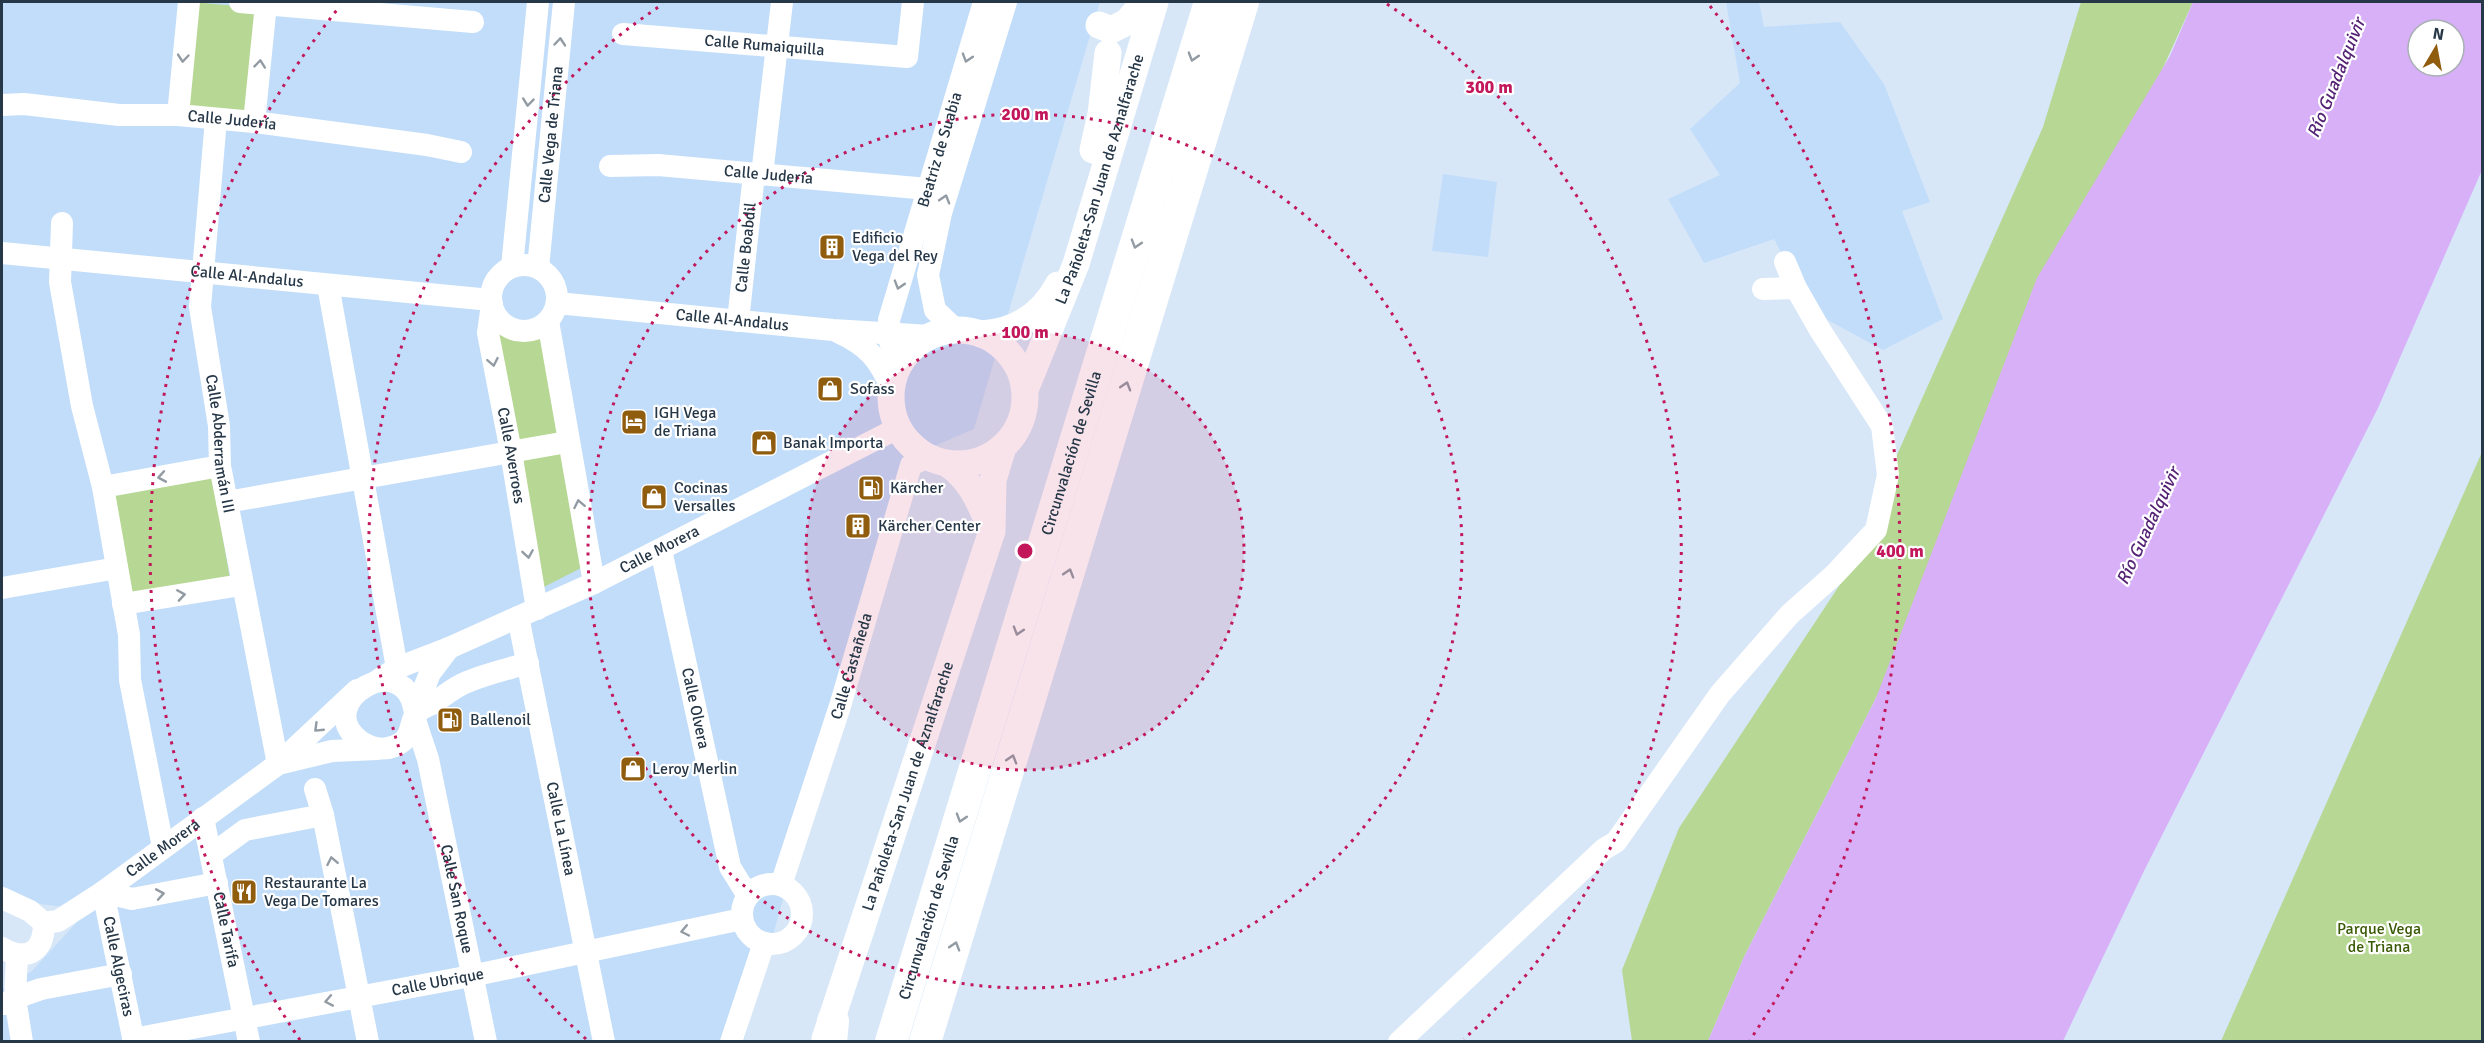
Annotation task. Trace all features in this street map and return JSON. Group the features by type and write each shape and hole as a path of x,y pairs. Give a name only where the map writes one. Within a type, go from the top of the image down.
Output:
{"highway":[{"name":"Circunvalación de Sevilla","path":"891,1041 1210,2"},
{"name":"Circunvalación de Sevilla","path":"925,1041 1243,2"},
{"path":"942,1041 944,984"},
{"path":"884,1041 902,1008"}],"main road":[{"name":"La Pañoleta-San Juan de Aznalfarache","path":"969,332 1003,333 1039,312 1068,267 1143,3"},
{"name":"La Pañoleta-San Juan de Aznalfarache","path":"1025,390 1076,264 1127,95 1130,65 1143,3"},
{"path":"1099,25 1111,30 1127,22 1143,3"},
{"path":"1079,229 1101,114 1108,53"},
{"path":"938,461 972,463 1003,447 1021,421 1025,390 1011,356 1002,347 969,332 930,336 911,348 894,377 891,408 898,429 910,445 938,461 961,472 976,494 992,531"},
{"name":"La Pañoleta-San Juan de Aznalfarache","path":"830,1035 992,531 993,480 1003,447"}],"street":[{"path":"178,115 189,2"},
{"path":"240,2 473,22"},
{"name":"Calle Vega de Triana","path":"512,267 538,2"},
{"name":"Calle Vega de Triana","path":"538,268 564,2"},
{"name":"Calle Boabdil","path":"738,321 782,2"},
{"name":"Calle Rumaiquilla","path":"622,34 907,57 912,2"},
{"name":"Beatriz de Suabia","path":"894,377 889,320 984,2"},
{"name":"Beatriz de Suabia","path":"969,332 935,310 928,275 940,213 1005,2"},
{"path":"254,123 267,4"},
{"name":"Calle Judería","path":"2,105 24,104 119,115 178,115 427,145 461,152"},
{"name":"Calle Abderramán III","path":"216,119 202,272 201,316 219,426 220,466 241,585 278,764"},
{"name":"Calle Judería","path":"610,166 658,165 928,189"},
{"path":"62,224 60,282 79,389 103,488 129,635 130,680 163,847"},
{"name":"Calle Al-Andalus","path":"2,253 491,302"},
{"path":"1399,1041 1604,849 1616,842 1720,694 1790,614 1834,575 1876,530 1888,475 1882,426 1820,330 1796,288 1785,262"},
{"path":"552,312 531,330 511,328 496,316 491,302 496,280 512,267 538,268 553,282 552,312 567,442 594,583"},
{"path":"328,285 344,384 397,668"},
{"path":"1763,290 1796,288"},
{"name":"Calle Averroes","path":"491,302 488,333 511,452 527,613"},
{"name":"Calle Al-Andalus","path":"552,312 738,321 930,336"},
{"name":"Calle Al-Andalus","path":"833,330 857,341 894,377"},
{"name":"Calle Morera","path":"44,923 58,921 103,892 278,764 367,685 397,668 449,648 594,583 898,429"},
{"path":"227,502 567,442"},
{"name":"Calle Castañeda","path":"781,885 840,706 911,465 938,461"},
{"path":"103,488 220,466"},
{"name":"Calle Olvera","path":"661,550 730,867 748,896"},
{"path":"2,588 117,568"},
{"path":"123,604 241,585"},
{"name":"Calle La Línea","path":"527,613 528,663 604,1041"},
{"name":"Calle Morera","path":"415,715 430,673 449,648"},
{"path":"385,748 402,741 415,715 466,682 528,663"},
{"path":"415,715 413,702 402,688 386,681 367,685 348,706 348,724 358,740 374,748 385,748 428,759"},
{"name":"Calle San Roque","path":"415,715 428,759 486,1041"},
{"name":"Calle Morera","path":"278,764 332,751 385,748"},
{"path":"315,789 332,751"},
{"path":"278,764 315,789 323,815 368,1041"},
{"path":"211,855 245,830 323,815"},
{"name":"Calle Tarifa","path":"203,818 249,1041"},
{"path":"103,892 132,899 217,883"},
{"path":"763,885 781,885 796,896 802,914 801,923 790,938 781,942 764,943 750,934 742,919 744,903 748,896 763,885"},
{"name":"Calle Algeciras","path":"103,892 134,1040"},
{"path":"2,898 30,911 44,923 41,943 33,952 9,952 8,1002 22,1041"},
{"name":"Calle Ubrique","path":"134,1040 359,995 471,976 742,919"},
{"path":"731,1041 764,943"},
{"path":"8,1002 41,988 120,974"}],"shaded area":[{"path":"2,2 1100,2 974,429 904,459 744,1041 2,1041 2,989 32,971 88,910 40,904 2,889"},
{"path":"1726,2 1759,2 1764,27 1840,22 1884,84 1930,202 1902,211 1943,319 1883,350 1813,312 1774,239 1704,263 1668,199 1720,175 1690,129 1740,83"},
{"path":"1443,174 1497,182 1488,257 1432,251"}],"green space":[{"path":"193,2 259,8 249,118 184,112"},
{"path":"2081,2 2193,2 1876,698 1744,957 1708,1041 1632,1041 1622,970 1679,828 1876,530 1888,475 2043,127"},
{"path":"495,332 519,341 540,336 559,437 517,444"},
{"path":"561,450 583,567 542,588 518,458"},
{"name":"Parque Vega de Triana","path":"2482,452 2482,1041 2221,1041"},
{"path":"212,475 230,579 129,596 111,492"}],"water":[{"name":"Río Guadalquivir","path":"2193,2 2482,2 2482,170 2378,408 2144,871 2063,1041 1708,1041 1744,957 1876,698 2037,278 2170,56"}],"place":[{"name":"Edificio Vega del Rey","path":"832,247"},
{"name":"Sofass","path":"830,389"},
{"name":"IGH Vega de Triana","path":"634,422"},
{"name":"Banak Importa","path":"764,443"},
{"name":"Kärcher","path":"871,488"},
{"name":"Cocinas Versalles","path":"654,497"},
{"name":"Kärcher Center","path":"858,526"},
{"name":"Ballenoil","path":"450,720"},
{"name":"Leroy Merlin","path":"633,769"},
{"name":"Restaurante La Vega De Tomares","path":"244,892"}]}
